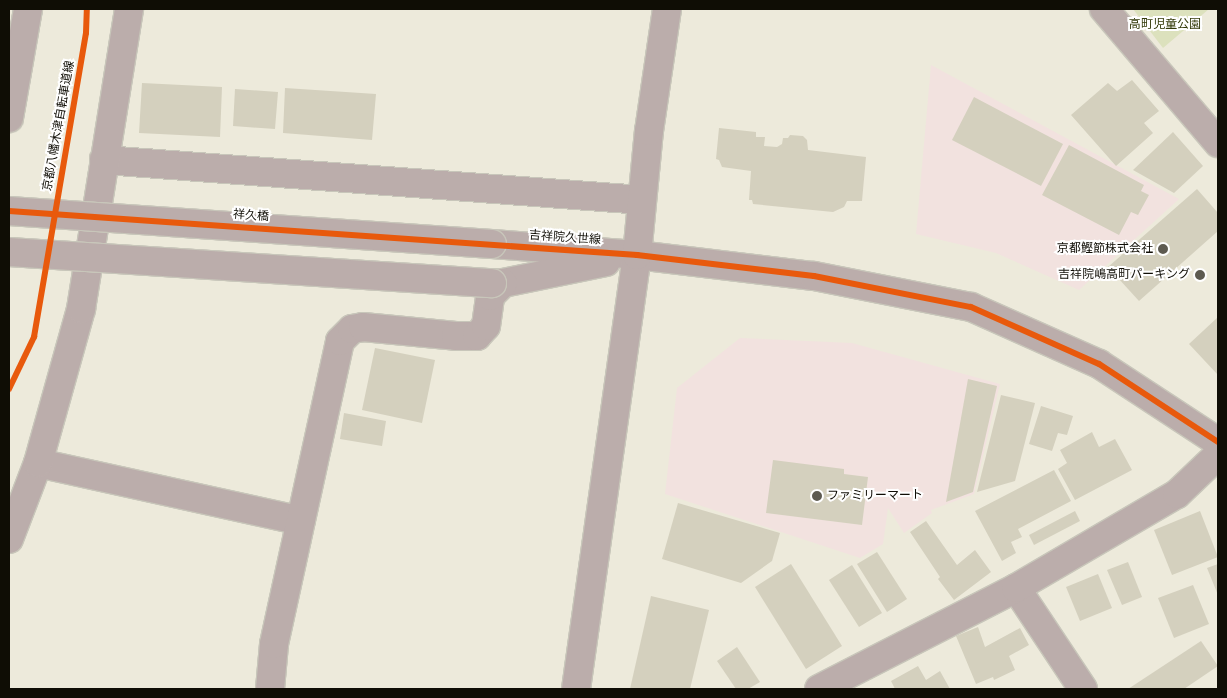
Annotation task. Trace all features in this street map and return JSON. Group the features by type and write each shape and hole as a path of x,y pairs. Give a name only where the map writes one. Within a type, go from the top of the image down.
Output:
{"street":[{"path":"9,118 28,9"},
{"path":"9,539 38,463 81,310 129,9"},
{"path":"576,689 637,255 649,131 667,9"},
{"path":"1104,9 1218,142"},
{"path":"104,160 642,200"},
{"name":"祥久橋","path":"9,211 492,244"},
{"name":"吉祥院久世線","path":"492,244 637,255"},
{"path":"9,252 497,283 490,296 486,326 477,336 456,336 363,327 352,330 340,341 274,644 270,689"},
{"path":"637,255 814,276 971,307 1099,364 1218,442"},
{"name":"吉祥院久世線","path":"497,283 637,255"},
{"path":"820,689 1016,588 1177,494 1218,455"},
{"path":"38,463 301,521"},
{"path":"1016,588 1084,689"}],"shaded area":[{"path":"931,65 1179,199 1079,290 996,253 916,234"},
{"path":"740,338 852,343 1000,384 974,494 931,510 932,513 904,533 888,508 883,544 860,558 665,494 677,388"}],"green space":[{"name":"高町児童公園","path":"1133,9 1209,9 1163,48"}],"building":[{"path":"1132,80 1159,111 1144,123 1153,133 1116,166 1071,115 1108,83 1117,91"},
{"path":"142,83 222,87 220,137 139,133"},
{"path":"285,88 376,94 372,140 283,133"},
{"path":"235,89 278,92 275,129 233,126"},
{"path":"974,97 1063,144 1041,186 952,140"},
{"path":"719,128 756,132 756,137 765,137 764,146 777,147 782,144 783,138 788,138 790,135 803,136 807,140 808,150 866,157 862,201 847,201 844,207 833,212 753,204 752,200 749,200 751,171 722,167 719,160 716,159"},
{"path":"1173,132 1203,166 1174,193 1133,170"},
{"path":"1069,145 1144,185 1141,191 1149,195 1138,215 1131,212 1119,235 1042,195"},
{"name":"京都鰹節株式会社","path":"1197,189 1218,213 1218,231 1139,301 1108,267"},
{"path":"1218,317 1218,375 1189,344"},
{"path":"375,348 435,360 422,423 362,410"},
{"path":"968,379 997,386 973,492 946,502"},
{"path":"1001,395 1035,403 1015,481 977,492"},
{"path":"1041,406 1073,416 1067,435 1058,433 1052,451 1029,444"},
{"path":"344,413 386,421 382,446 340,439"},
{"path":"1092,432 1099,447 1115,439 1132,470 1075,500 1058,469 1067,463 1060,450"},
{"name":"ファミリーマート","path":"773,460 844,469 844,474 868,477 862,525 766,513"},
{"path":"1054,470 1071,501 1018,529 1022,537 1011,542 1016,553 1002,561 975,511"},
{"path":"678,503 780,533 772,561 741,583 662,559"},
{"path":"1075,511 1080,521 1034,545 1029,535"},
{"path":"1200,511 1218,557 1172,575 1154,530"},
{"path":"926,521 957,565 975,550 991,572 954,600 938,579 940,577 910,532"},
{"path":"877,552 907,599 887,612 857,564"},
{"path":"1128,562 1142,597 1122,605 1107,570"},
{"path":"791,564 842,646 806,669 755,587"},
{"path":"1218,564 1218,595 1207,568"},
{"path":"852,565 882,613 859,627 829,580"},
{"path":"1098,574 1112,608 1080,621 1066,587"},
{"path":"1193,585 1209,624 1174,638 1158,598"},
{"path":"651,596 709,610 690,689 630,689"},
{"path":"978,627 985,647 1020,628 1029,645 1009,656 1015,670 994,680 993,677 976,684 956,636"},
{"path":"1201,641 1218,666 1184,689 1128,689"},
{"path":"737,647 760,682 748,689 736,689 717,661"},
{"path":"918,666 926,680 940,671 950,689 895,689 891,681"}],"cycle path":[{"name":"京都八幡木津自転車道線","path":"9,389 34,337 86,33 87,9"},
{"path":"9,211 637,255 814,276 971,307 1099,364 1218,442"}],"place":[{"name":"京都鰹節株式会社","path":"1163,249"},
{"name":"吉祥院嶋高町パーキング","path":"1200,275"},
{"name":"ファミリーマート","path":"817,496"}]}
